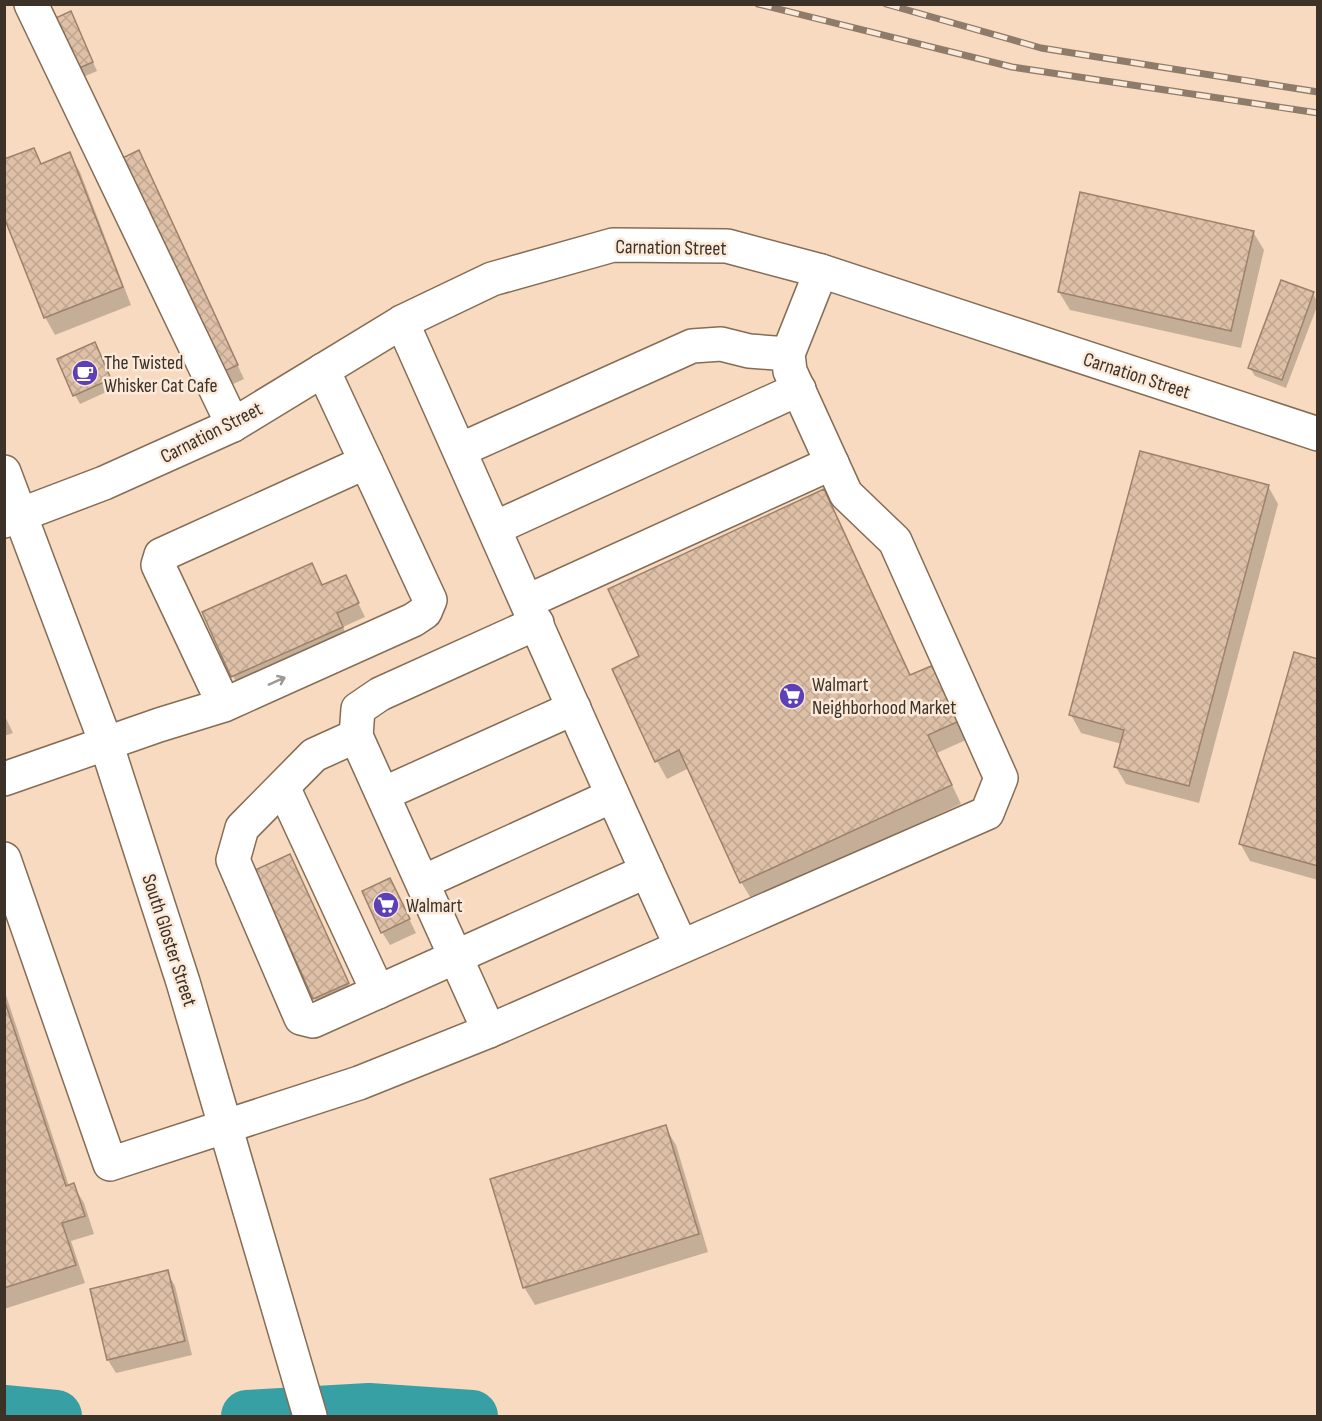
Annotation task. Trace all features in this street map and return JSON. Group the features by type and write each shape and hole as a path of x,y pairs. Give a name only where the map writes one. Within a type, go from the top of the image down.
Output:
{"street":[{"path":"31,4 233,424"},
{"name":"Carnation Street","path":"12,518 104,483 233,424 402,322 492,279 613,245 727,246 820,271 1317,434"},
{"path":"4,859 110,1164 358,1083 489,1031 987,813 1001,778 895,541 846,494 790,371 788,354 820,271"},
{"path":"402,322 681,946"},
{"path":"460,450 692,346 722,344 749,351 788,354"},
{"path":"4,779 224,705 413,620 425,612 430,600 323,370"},
{"path":"495,528 799,389"},
{"path":"224,705 158,565 160,555 366,462"},
{"path":"489,1031 356,736 358,709 380,694 532,612 832,463"},
{"name":"South Gloster Street","path":"4,472 12,518 106,743 227,1127 310,1416"},
{"path":"383,794 574,708"},
{"path":"356,736 314,755 242,828 233,860 301,1018 313,1021 647,871"},
{"path":"283,787 378,992"},
{"path":"423,882 612,795"}],"building":[{"path":"71,11 93,62 70,72 47,22"},
{"path":"34,148 41,164 70,152 123,287 44,318 4,217 4,159"},
{"path":"139,150 238,365 209,378 110,164"},
{"path":"1080,192 1254,231 1231,331 1058,292"},
{"path":"1281,280 1314,292 1282,380 1248,368"},
{"path":"95,342 111,379 73,396 57,359"},
{"path":"1140,451 1269,485 1189,786 1114,767 1124,730 1069,715"},
{"name":"Walmart Neighborhood Market","path":"824,489 910,675 943,661 968,717 928,735 952,785 740,883 679,750 655,762 612,669 639,656 608,589"},
{"path":"312,563 322,585 346,575 359,603 337,613 343,627 231,677 202,612"},
{"path":"1294,652 1318,659 1318,866 1239,844"},
{"path":"290,854 349,983 313,999 255,870"},
{"name":"Walmart","path":"390,878 410,919 381,933 362,891"},
{"path":"4,999 66,1186 74,1183 85,1216 62,1223 76,1265 4,1288"},
{"path":"666,1125 699,1234 523,1288 490,1179"},
{"path":"168,1270 185,1341 107,1360 90,1289"}],"waterway":[{"path":"247,1416 369,1409 472,1416"},
{"path":"4,1411 56,1416"}],"railway":[{"path":"758,4 1012,67 1318,113"},
{"path":"886,4 1041,48 1318,92"}],"place":[{"name":"The Twisted Whisker Cat Cafe","path":"85,373"},
{"name":"Walmart Neighborhood Market","path":"792,696"},
{"name":"Walmart","path":"386,905"}]}
